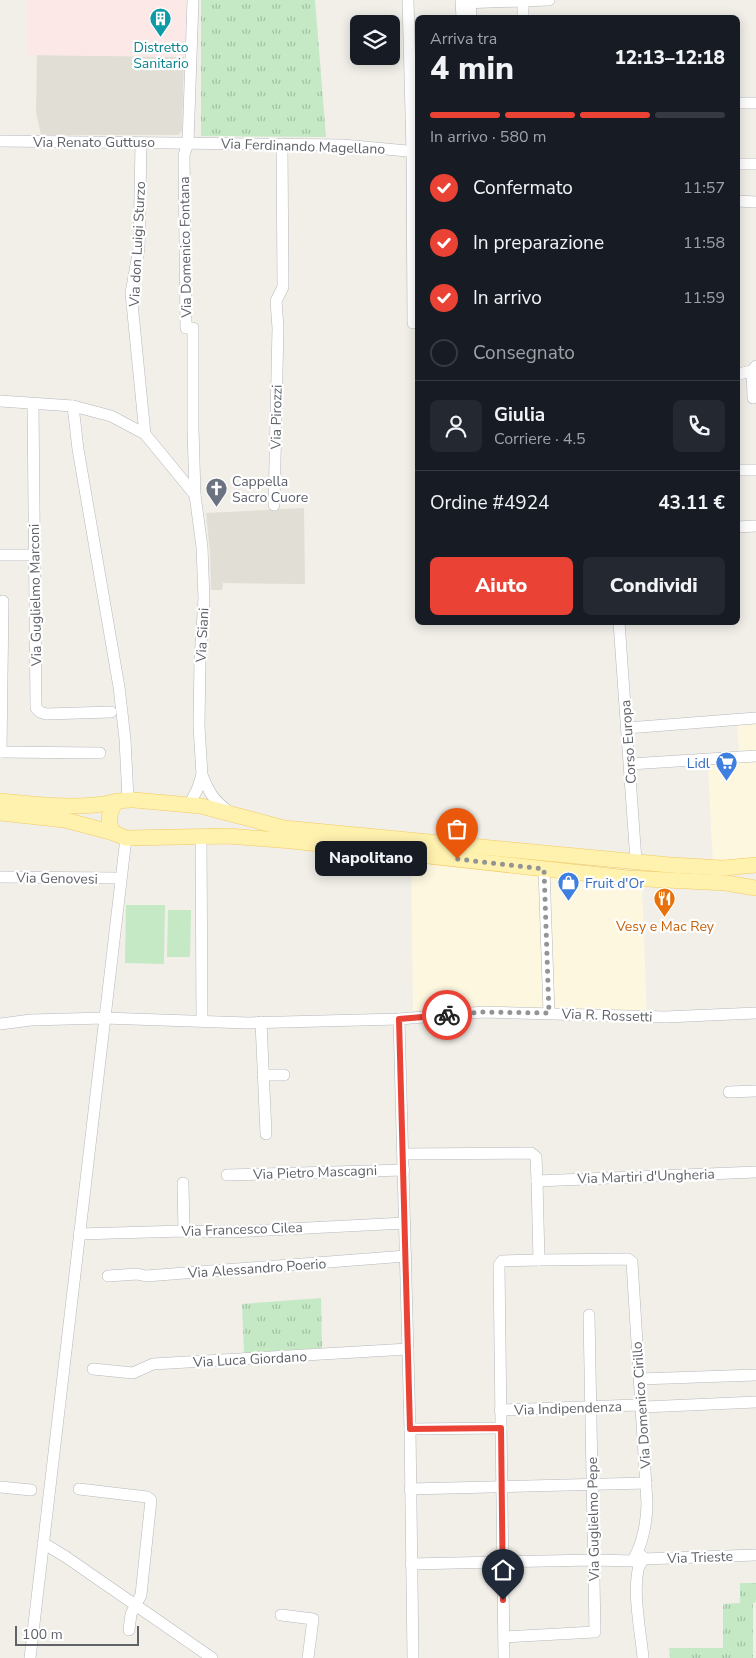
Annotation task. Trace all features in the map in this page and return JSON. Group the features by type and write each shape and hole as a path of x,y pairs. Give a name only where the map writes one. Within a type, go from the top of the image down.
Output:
{"main road":[{"path":"120,835 110,828 109,815 123,800"},
{"path":"0,801 67,806 95,805 123,800 189,805 208,808 284,828 722,868 756,865"},
{"path":"203,837 212,831 215,822 215,815 212,810"},
{"path":"0,813 65,820 120,835 292,841 626,878 726,883 756,888"}],"street":[{"path":"188,143 193,0"},
{"path":"408,0 415,152 413,323"},
{"path":"523,0 523,15"},
{"path":"466,1 549,0"},
{"path":"463,15 466,1"},
{"path":"466,1 469,15"},
{"path":"740,104 756,103"},
{"name":"Via Renato Guttuso","path":"0,141 188,143"},
{"name":"Via don Luigi Sturzo","path":"141,143 139,248 131,294 145,434"},
{"name":"Via Ferdinando Magellano","path":"188,143 343,145 415,152"},
{"name":"Via Domenico Fontana","path":"188,143 184,155 186,328 193,328 195,495"},
{"name":"Via Pirozzi","path":"274,505 278,328 276,301 283,287 282,144"},
{"path":"740,164 756,164"},
{"path":"740,201 756,202"},
{"path":"740,373 754,368 753,398"},
{"path":"0,401 73,406 111,416 145,434 195,495"},
{"name":"Via Guglielmo Marconi","path":"33,404 36,708 46,714 111,712"},
{"path":"73,406 80,458 120,687 125,739 123,800"},
{"path":"740,470 756,470"},
{"name":"Via Siani","path":"195,495 202,547 204,599 200,659 199,726 202,775"},
{"path":"740,527 756,526"},
{"path":"0,555 34,555"},
{"path":"3,601 1,752 100,752"},
{"name":"Corso Europa","path":"619,625 636,861"},
{"path":"627,728 756,718"},
{"path":"630,764 756,756"},
{"path":"189,805 202,775"},
{"path":"202,775 208,790 216,802 233,815"},
{"path":"30,1658 104,1018 120,835"},
{"path":"202,1020 203,837"},
{"path":"544,869 549,1013"},
{"name":"Via Genovesi","path":"0,877 114,878"},
{"name":"Via R. Rossetti","path":"0,1024 30,1020 104,1018 261,1022 399,1019 483,1012 665,1017 756,1013"},
{"path":"399,1019 410,1429 413,1658"},
{"path":"261,1022 266,1134"},
{"path":"263,1075 284,1075"},
{"path":"729,1092 756,1091"},
{"path":"403,1154 531,1153 536,1159 539,1260 502,1261 499,1264 504,1658"},
{"name":"Via Pietro Mascagni","path":"227,1175 404,1170"},
{"name":"Via Martiri d'Ungheria","path":"536,1181 756,1172"},
{"path":"183,1183 184,1231"},
{"name":"Via Francesco Cilea","path":"79,1234 184,1231 230,1232 405,1223"},
{"name":"Via Alessandro Poerio","path":"108,1276 137,1274 146,1276 406,1256"},
{"name":"Via Domenico Cirillo","path":"539,1260 631,1260 646,1483 646,1515 637,1557"},
{"name":"Via Guglielmo Pepe","path":"504,1638 594,1633 589,1315"},
{"name":"Via Luca Giordano","path":"93,1369 132,1373 153,1364 408,1350"},
{"path":"640,1379 756,1375"},
{"name":"Via Indipendenza","path":"500,1410 756,1402"},
{"path":"410,1429 501,1428"},
{"path":"410,1489 593,1486 646,1483"},
{"path":"0,1487 31,1490"},
{"path":"78,1489 147,1497 151,1500 141,1595 130,1618 129,1630"},
{"path":"43,1543 212,1658"},
{"name":"Via Trieste","path":"411,1564 756,1555"},
{"path":"637,1557 637,1598 643,1658"},
{"path":"281,1615 314,1619 308,1658"}],"shaded area":[{"path":"28,0 186,0 184,57 27,55"},
{"path":"37,55 184,57 182,131 178,135 41,135 36,112"},
{"path":"304,508 305,584 223,583 222,590 211,590 206,513"},
{"path":"756,722 756,862 713,864 708,765 740,763 737,724"},
{"path":"411,858 642,883 647,1021 490,1007 413,1011"}],"green space":[{"path":"201,0 315,0 326,137 201,136"},
{"path":"126,905 165,905 164,964 125,963"},
{"path":"168,910 191,910 190,957 167,957"},
{"path":"321,1298 322,1348 244,1353 242,1304"},
{"path":"740,1583 756,1583 756,1602 753,1603 753,1658 670,1658 669,1648 723,1648 723,1604 740,1603"}],"way so far":[{"path":"447,1015 483,1012 549,1013 544,869 457,859"}],"place":[{"name":"Distretto Sanitario","path":"161,38"},
{"name":"Cappella Sacro Cuore","path":"216,508"},
{"name":"Lidl","path":"726,782"},
{"name":"Napolitano","path":"457,859"},
{"name":"Fruit d'Or","path":"569,902"},
{"name":"Vesy e Mac Rey","path":"665,917"}],"route":[{"path":"447,1015 399,1019 410,1429 501,1428 503,1600"}]}
